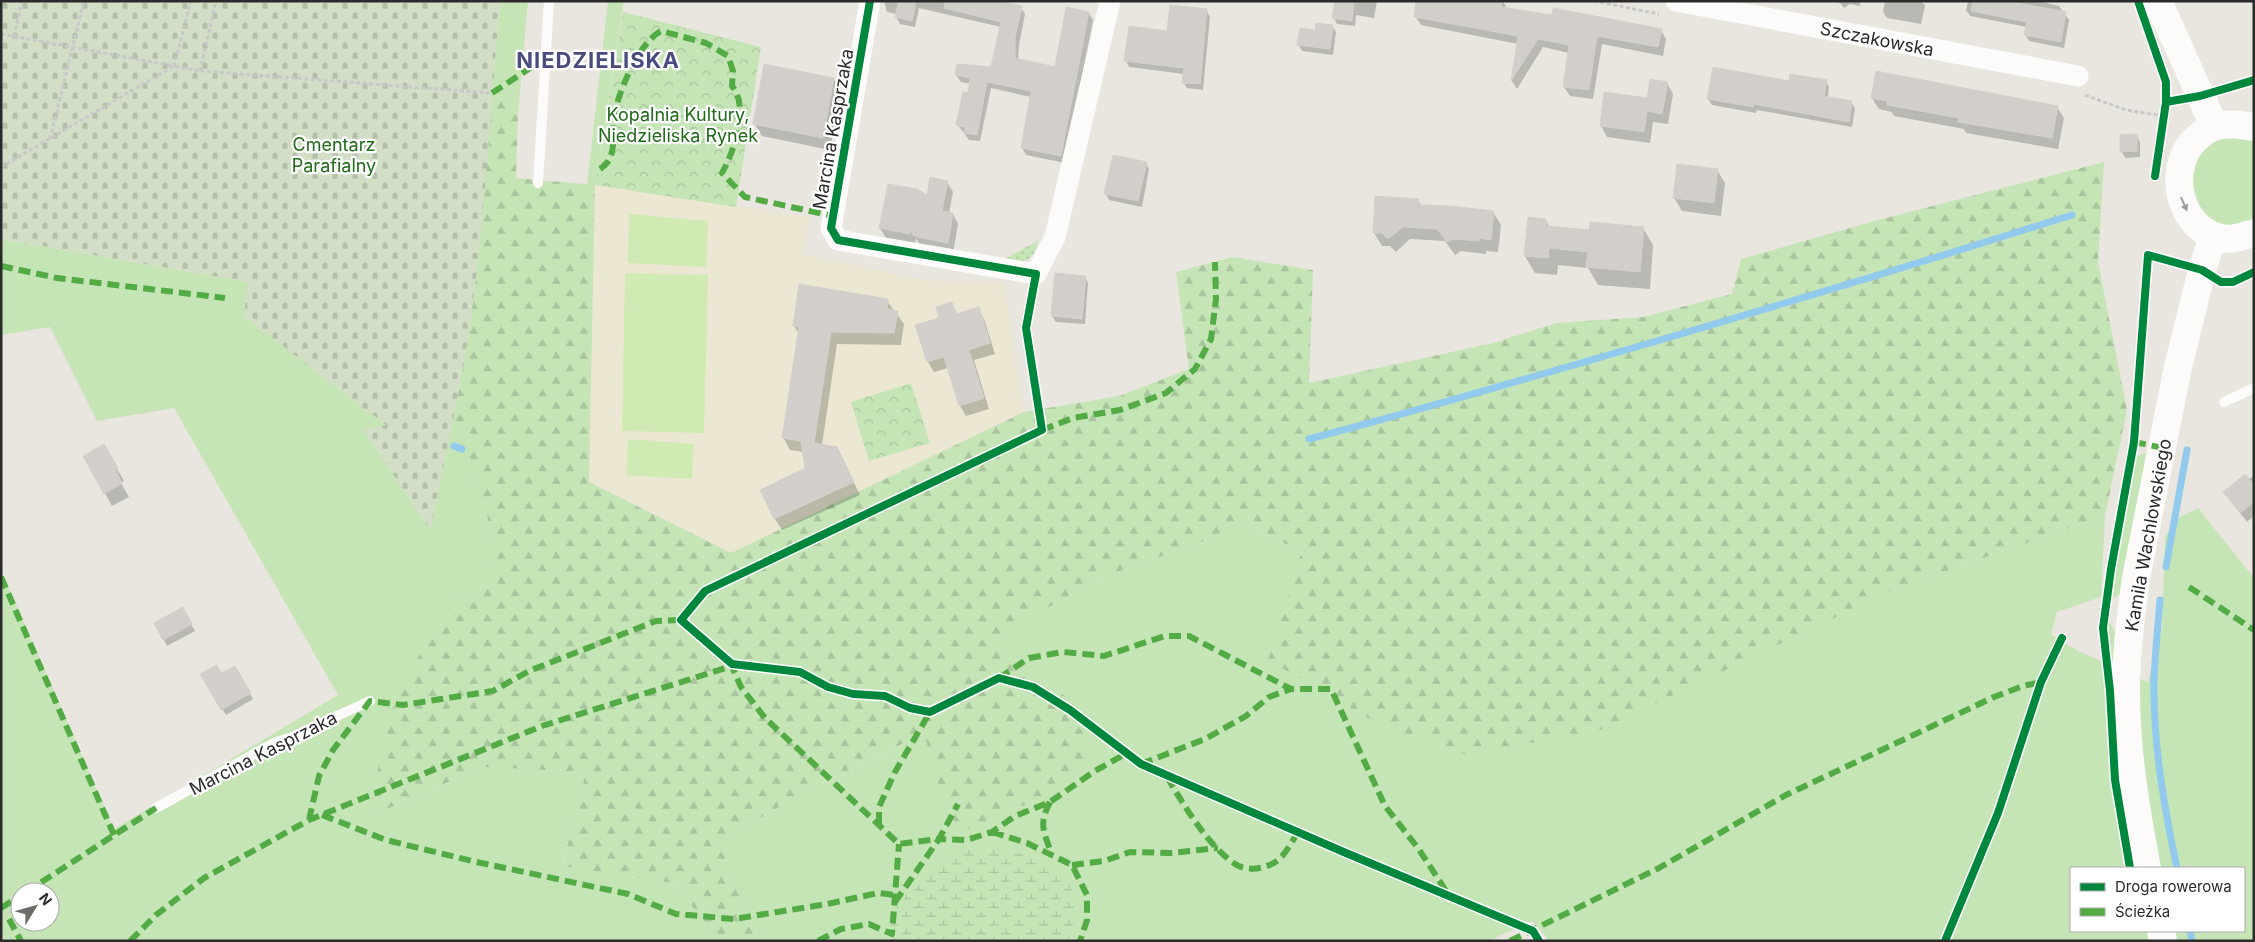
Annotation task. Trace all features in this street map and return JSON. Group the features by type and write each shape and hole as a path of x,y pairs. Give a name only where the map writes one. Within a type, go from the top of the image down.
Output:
{"street":[{"name":"Marcina Kasprzaka","path":"870,1 831,228 838,240 1036,274 1048,255 1055,237 1110,1"},
{"name":"Szczakowska","path":"1676,1 2078,76"},
{"path":"2158,1 2214,126"},
{"path":"2254,127 2236,124 2214,126 2201,135 2189,146 2181,161 2178,182 2179,192 2187,212 2195,223 2213,236 2229,239 2254,233"},
{"name":"Kamila Wachlowskiego","path":"2148,867 2131,776 2128,732 2126,684 2132,610 2136,578 2178,368 2202,270 2213,236"}],"lane":[{"path":"538,183 549,1"},
{"path":"2224,402 2254,388"},
{"name":"Marcina Kasprzaka","path":"156,808 276,742 306,733 370,700"}],"path":[{"path":"14,36 22,1"},
{"path":"50,139 84,1"},
{"path":"1,166 174,66 191,1"},
{"path":"200,71 216,1"},
{"path":"1,34 200,71 492,93"}],"shaded area":[{"path":"595,185 810,217 804,254 924,280 1004,283 1024,412 731,553 589,482"}],"green space":[{"name":"Cmentarz Parafialny","path":"1,1 500,1 484,195 472,311 458,394 430,530 364,430 386,425 244,316 248,282 1,239"},
{"path":"500,1 528,1 518,116 492,93"},
{"path":"608,1 624,1 595,185 587,185"},
{"name":"Kopalnia Kultury, Niedzieliska Rynek","path":"623,12 761,47 736,207 595,185"},
{"path":"492,93 518,116 516,178 595,185 589,482 731,553 1024,412 1119,396 1189,369 1176,272 1232,257 1313,270 1309,383 1493,343 1556,323 1643,317 1732,294 1741,259 1878,220 2104,162 2098,262 2127,410 2105,516 1894,589 1596,732 1465,754 1384,727 1268,660 1302,551 1245,526 1115,573 1049,607 993,646 1074,702 1092,754 1058,791 960,832 940,791 924,733 805,792 719,842 758,941 713,941 679,884 562,866 586,772 483,767 371,816 384,728 413,665 455,599 498,583 486,507 453,417"},
{"path":"2221,135 2254,137 2254,227 2225,230 2197,214 2188,167 2195,153"},
{"path":"629,214 708,221 706,267 628,263"},
{"path":"1,239 248,282 244,316 386,425 364,430 430,530 453,417 486,507 498,583 455,599 371,816 483,767 586,772 562,865 679,884 713,941 1,941 1,570 114,829 338,695 174,408 97,421 50,327 1,335"},
{"path":"1039,240 1033,254 1026,261 1001,261"},
{"path":"625,273 708,275 704,433 622,431"},
{"path":"911,383 930,443 869,461 851,402"},
{"path":"628,439 694,444 692,479 626,475"},
{"path":"2146,453 2123,587 2118,596 2111,598 2136,456"},
{"path":"2198,508 2254,578 2254,941 1950,941 1997,828 1943,941 1548,941 1532,921 1489,941 758,941 719,842 805,792 925,733 940,791 1074,702 992,646 1049,607 1115,573 1245,526 1302,551 1894,589 2105,516 2101,597 2057,612 2051,634 2076,650 2148,682 2162,628 2165,536 2180,517"},
{"path":"2109,620 2115,632 2113,661 2111,660 2108,636"},
{"path":"994,845 1029,857 1064,873 1079,903 1069,941 885,941 897,907 910,891 955,853"}],"building":[{"path":"899,1 916,1 912,21 895,17"},
{"path":"945,1 999,1 1022,6 1015,37 1015,58 1055,67 1066,7 1089,12 1061,156 1021,148 1031,91 987,82 977,135 964,133 965,127 956,125 963,92 968,93 970,78 955,75 957,64 991,67 1001,22 944,8"},
{"path":"1335,1 1354,1 1352,21 1332,18"},
{"path":"1416,1 1502,1 1501,7 1552,15 1553,8 1662,29 1658,47 1597,36 1589,90 1563,87 1569,45 1538,39 1511,81 1518,36 1414,17"},
{"path":"1973,1 2006,1 2066,12 2061,42 2024,35 2027,22 1971,11"},
{"path":"1170,5 1207,9 1200,84 1182,83 1184,68 1124,61 1129,26 1167,31"},
{"path":"1316,23 1333,25 1330,49 1297,45 1300,28 1315,30"},
{"path":"764,64 834,78 823,138 753,124"},
{"path":"1713,67 1789,81 1790,74 1827,80 1824,96 1852,101 1849,122 1754,104 1753,107 1707,99"},
{"path":"1876,71 2058,106 2052,138 1958,122 1959,118 1887,105 1887,101 1871,98"},
{"path":"1650,79 1668,82 1662,114 1647,111 1644,132 1600,126 1604,92 1647,98"},
{"path":"2137,134 2137,151 2120,152 2120,135"},
{"path":"1113,155 1147,162 1138,201 1104,194"},
{"path":"1677,164 1718,169 1714,203 1673,198"},
{"path":"930,177 948,181 942,211 953,213 948,243 917,237 913,235 911,228 910,234 879,228 888,184 917,189 927,195"},
{"path":"1375,196 1419,199 1418,205 1450,206 1494,211 1491,240 1479,238 1479,241 1453,239 1447,242 1437,229 1403,227 1388,239 1382,233 1373,233"},
{"path":"1528,217 1546,219 1546,226 1589,230 1590,222 1644,227 1640,272 1586,267 1588,252 1549,248 1548,258 1524,256"},
{"path":"1055,273 1086,276 1082,319 1051,316"},
{"path":"799,284 888,299 887,309 898,311 894,333 831,332 814,443 837,447 854,482 774,519 760,490 805,468 801,441 782,438 799,327 793,326"},
{"path":"952,302 956,314 979,307 990,343 969,350 984,398 959,406 944,357 927,362 915,325 939,318 936,307"},
{"path":"104,444 118,468 115,469 122,483 104,494 83,456"},
{"path":"2245,474 2254,485 2254,502 2240,513 2223,492"},
{"path":"183,607 192,624 163,640 154,623"},
{"path":"217,665 221,673 235,666 251,693 221,710 200,674"}],"waterway":[{"path":"1309,439 1699,329 2072,215"},
{"path":"454,446 462,449"},
{"path":"2166,567 2187,450"},
{"path":"2160,600 2154,680 2155,727 2164,798 2177,867"},
{"path":"2190,932 2192,941"}],"marked path":[{"path":"600,169 606,164 612,152 614,116 625,82 645,46 661,31 706,43 728,56 733,71 732,86 740,106 740,117 735,142 722,173 745,197 833,216"},
{"path":"492,93 547,57"},
{"path":"1042,430 1073,418 1120,410 1166,393 1195,369 1211,339 1216,299 1215,262"},
{"path":"1,266 57,278 225,298"},
{"path":"2134,442 2163,448"},
{"path":"1,577 114,835"},
{"path":"2189,587 2254,630"},
{"path":"309,820 319,776 333,750 370,701 403,705 493,691 529,671 656,621 681,620"},
{"path":"999,678 1029,658 1063,652 1104,656 1165,636 1189,636 1291,689 1331,689 1385,806 1418,848 1448,894"},
{"path":"730,662 741,687 765,718 899,844 939,839 958,804"},
{"path":"130,941 156,915 204,878 309,820 542,726 735,665"},
{"path":"1510,941 1659,868 1786,795 1994,697 2023,686 2041,682"},
{"path":"1141,764 1205,739 1246,716 1269,697 1291,689"},
{"path":"879,824 879,807 895,772 930,712"},
{"path":"895,902 939,839 966,840 992,832 1015,816 1050,802 1095,771 1127,753"},
{"path":"1167,777 1206,836 1235,864 1251,869 1268,866 1284,854 1298,832"},
{"path":"1050,802 1043,823 1052,855"},
{"path":"41,882 156,808"},
{"path":"322,815 386,840 472,861 628,894 676,914 734,919 827,904 878,893 895,895"},
{"path":"992,832 1027,843 1072,865 1087,895 1087,920 1080,941"},
{"path":"818,941 841,929 869,924 892,934 899,844"},
{"path":"1072,865 1104,861 1130,852 1170,853 1218,848"},
{"path":"1,908 10,902"},
{"path":"9,919 21,941"}],"cycle path":[{"path":"870,1 831,228 838,240 1036,274 1026,328 1042,430 705,591 681,620 732,664 800,672 828,687 853,694 885,696 910,708 930,712 999,678 1033,687 1070,710 1141,764 1346,853 1533,931 1539,941"},
{"path":"2138,1 2166,82 2166,102 2155,176"},
{"path":"2166,102 2200,96 2254,80"},
{"path":"2130,867 2115,780 2110,691 2103,628 2111,569 2134,442 2148,255 2202,270 2221,282 2233,282 2254,272"},
{"path":"1945,941 1998,813 2041,682 2062,638"}],"district":[{"name":"NIEDZIELISKA","path":"598,60"}]}
